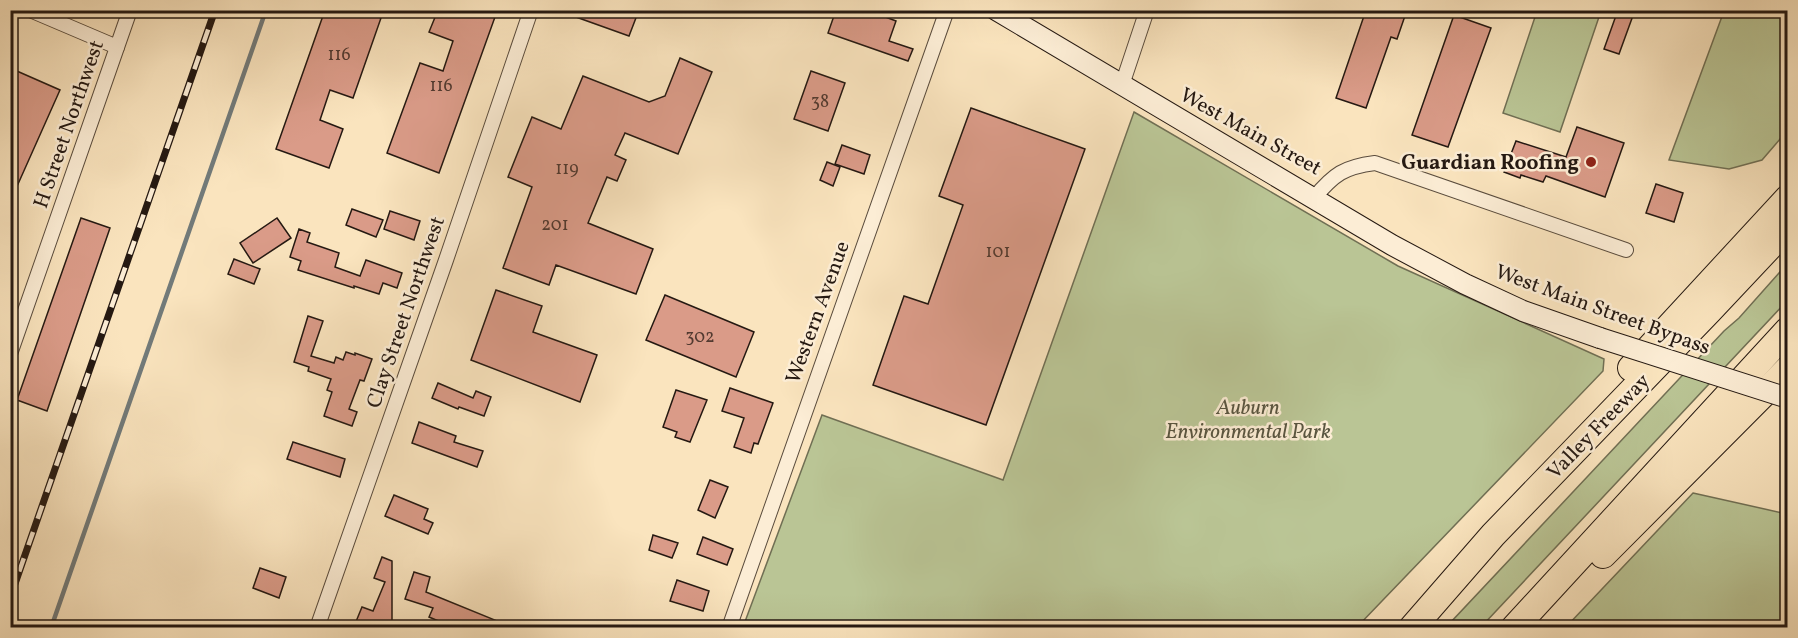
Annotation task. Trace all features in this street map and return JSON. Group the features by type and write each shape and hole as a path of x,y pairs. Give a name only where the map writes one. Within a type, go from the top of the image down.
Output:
{"highway":[{"path":"1513,515 1547,466 1633,366 1788,198"},
{"name":"Valley Freeway","path":"1412,627 1513,515 1788,227"},
{"path":"1514,627 1788,330"},
{"path":"1522,627 1605,553 1788,369"}],"main road":[{"name":"West Main Street","path":"996,10 1314,198"},
{"name":"West Main Street Bypass","path":"1314,198 1392,245 1465,284 1523,311 1788,398"}],"street":[{"path":"30,10 117,47"},
{"name":"H Street Northwest","path":"10,354 130,10"},
{"name":"Clay Street Northwest","path":"317,627 531,10"},
{"name":"Western Avenue","path":"729,627 947,10"},
{"path":"1122,84 1147,10"},
{"name":"West Main Street","path":"1314,198 1343,170 1375,163 1626,250"}],"green space":[{"path":"1537,11 1601,11 1560,132 1503,113"},
{"path":"1724,11 1787,11 1787,131 1762,160 1729,169 1669,160"},
{"name":"Auburn Environmental Park","path":"1134,112 1398,266 1604,359 1603,371 1357,627 743,627 822,415 1003,480"},
{"path":"1787,264 1787,301 1481,627 1449,628 1451,622 1724,331 1739,318"},
{"path":"1693,493 1787,514 1787,627 1566,627"}],"building":[{"path":"325,10 361,10 381,18 353,98 330,90 320,120 343,129 329,168 276,149"},
{"path":"438,10 477,10 495,17 439,173 387,153 420,63 443,71 453,41 429,32"},
{"path":"563,10 639,10 629,36 562,12"},
{"path":"836,10 867,10 896,21 889,41 913,49 908,61 828,33"},
{"path":"1366,10 1407,10 1397,39 1391,37 1366,108 1336,98"},
{"path":"1618,10 1635,10 1619,54 1604,49"},
{"path":"1454,15 1491,28 1448,147 1412,135"},
{"path":"680,58 712,72 678,154 625,133 615,155 626,160 617,181 607,177 588,223 653,249 636,294 556,265 549,285 503,268 532,187 508,177 532,117 561,129 583,76 649,102 665,96"},
{"path":"10,68 60,90 10,202"},
{"path":"811,71 845,83 828,131 794,119"},
{"path":"971,108 1085,149 986,425 873,385 904,296 928,304 963,205 939,196"},
{"name":"Guardian Roofing","path":"1577,127 1624,143 1605,197 1546,176 1543,182 1521,175 1520,178 1504,172 1516,141 1566,157"},
{"path":"842,145 870,155 864,174 835,164"},
{"path":"827,162 840,167 833,186 820,180"},
{"path":"1656,184 1683,193 1674,222 1646,213"},
{"path":"352,209 383,220 376,237 346,225"},
{"path":"390,211 420,221 414,240 384,229"},
{"path":"81,218 110,228 47,411 17,400"},
{"path":"277,218 291,238 253,263 240,243"},
{"path":"299,229 310,233 307,242 339,253 335,267 360,276 366,260 402,273 397,288 383,283 379,294 298,270 301,261 290,257"},
{"path":"234,259 260,269 254,284 228,274"},
{"path":"496,290 542,306 533,332 597,355 580,402 471,360"},
{"path":"665,295 754,332 736,377 646,340"},
{"path":"308,316 323,321 311,356 334,363 336,357 343,360 346,352 372,359 364,381 360,380 349,409 357,412 352,426 324,416 332,392 327,390 331,379 308,371 309,367 294,362"},
{"path":"438,383 473,398 476,391 491,397 484,416 459,407 458,409 432,398"},
{"path":"730,388 773,403 758,444 754,443 751,453 734,447 744,418 722,411"},
{"path":"676,390 707,400 690,442 675,437 677,432 663,427"},
{"path":"419,422 456,436 454,442 483,451 477,467 412,443"},
{"path":"293,442 345,459 340,477 287,459"},
{"path":"710,480 728,487 715,518 698,510"},
{"path":"394,495 428,509 424,519 433,523 428,534 385,516"},
{"path":"653,535 678,543 672,558 649,550"},
{"path":"703,537 733,549 727,565 697,554"},
{"path":"382,557 392,561 392,627 364,627 355,624 362,607 373,611 385,582 374,578"},
{"path":"260,568 286,577 279,598 253,588"},
{"path":"414,572 430,577 426,592 512,627 444,627 446,624 429,617 433,608 405,599"},
{"path":"677,580 709,591 703,611 670,601"}],"waterway":[{"path":"51,628 266,10"}],"railway":[{"path":"10,598 215,10"}],"place":[{"name":"Guardian Roofing","path":"1591,162"}]}
